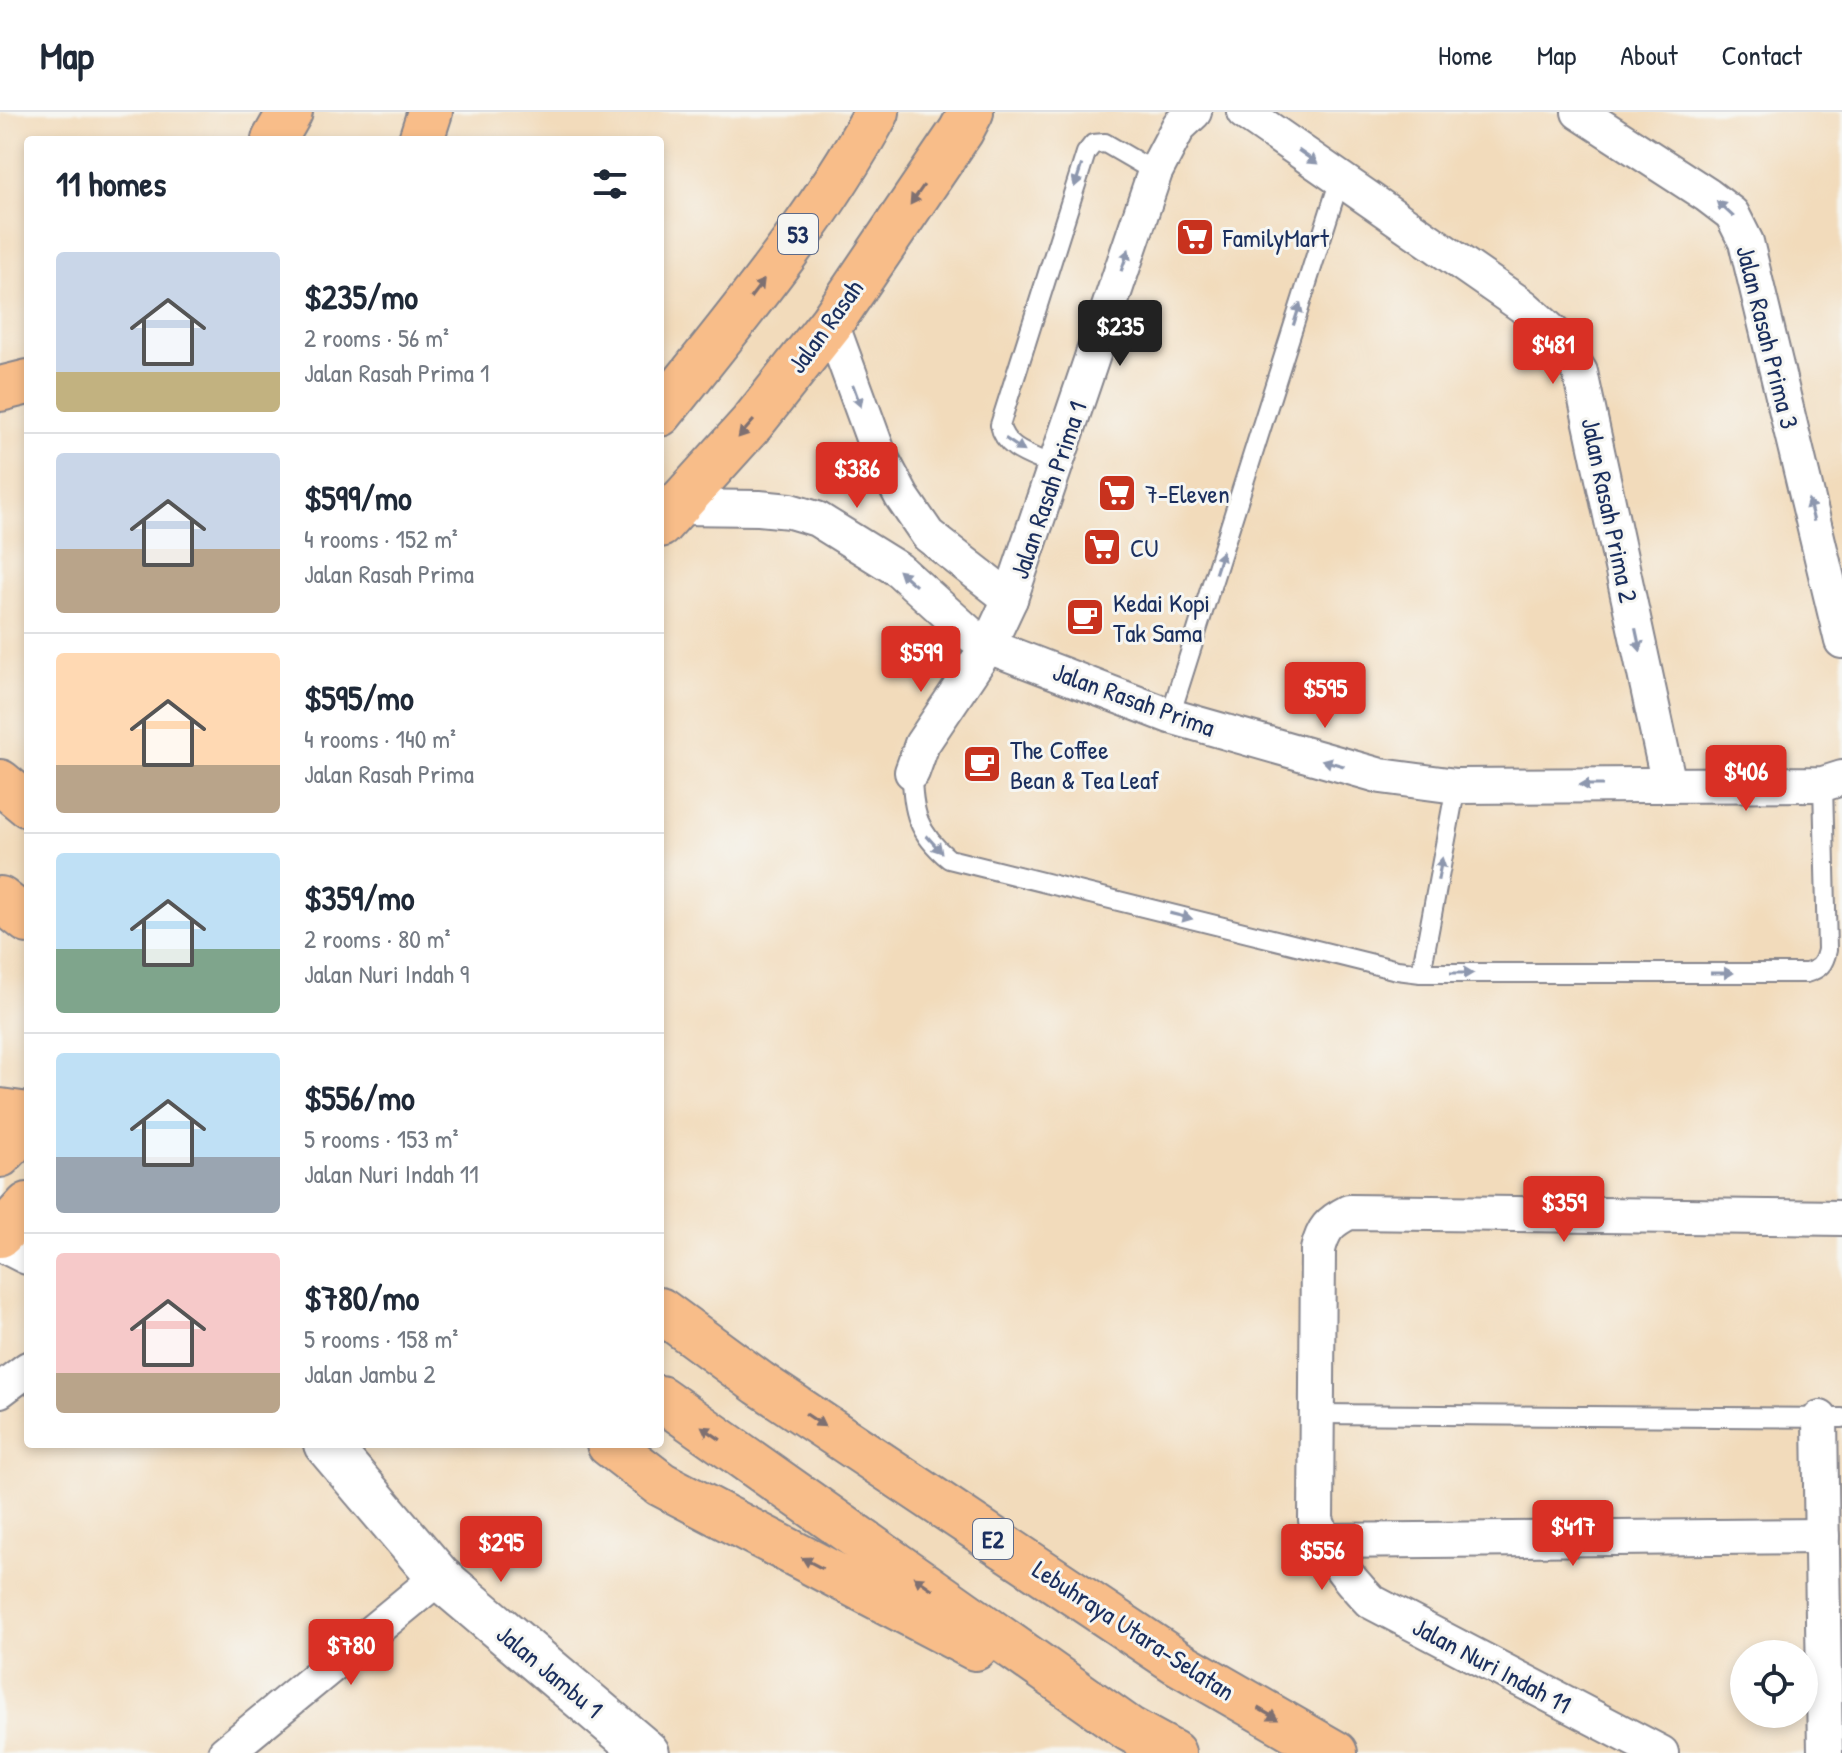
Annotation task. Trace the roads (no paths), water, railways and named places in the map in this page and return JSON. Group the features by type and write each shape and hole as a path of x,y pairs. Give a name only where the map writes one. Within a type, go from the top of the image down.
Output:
{"highway":[{"path":"276,136 290,112"},
{"path":"422,136 430,112"},
{"name":"53","path":"664,409 796,236 863,138 877,112"},
{"name":"Jalan Rasah","path":"669,516 752,423 831,323 972,118"},
{"path":"0,389 24,383"},
{"path":"0,782 24,802"},
{"path":"0,899 24,918"},
{"path":"0,1111 24,1114"},
{"path":"0,1155 24,1129"},
{"path":"0,1237 24,1210"},
{"path":"664,1299 759,1383"},
{"name":"Lebuhraya Utara–Selatan","path":"664,1313 759,1383 1177,1662 1335,1753"},
{"path":"664,1401 1129,1729"},
{"path":"614,1448 661,1484 1173,1753"}],"street":[{"name":"Jalan Rasah Prima 1","path":"912,772 922,744 988,646 1010,599 1155,172 1179,126 1194,112"},
{"name":"Jalan Rasah Prima 2","path":"1244,112 1523,306 1559,338 1580,372 1669,785"},
{"name":"Jalan Rasah Prima 3","path":"1579,112 1732,214 1746,242 1842,641"},
{"path":"831,323 878,452 902,497 928,535 1010,599"},
{"name":"Jalan Rasah Prima","path":"669,516 759,508 790,511 817,519 899,570 970,634 988,646 1170,716 1381,776 1456,786 1833,781"},
{"name":"Jalan Nuri Indah 11","path":"1661,1753 1370,1601 1345,1573 1323,1541 1316,1520 1315,1414 1318,1250 1323,1230 1332,1220 1349,1212 1842,1218"},
{"path":"0,1237 24,1250"},
{"path":"0,1390 24,1372"},
{"path":"1825,1753 1822,1536 1831,1418"},
{"name":"Jalan Jambu 1","path":"329,1448 439,1577 647,1753"},
{"path":"1323,1541 1822,1536"},
{"path":"225,1753 439,1577"}],"lane":[{"path":"1056,467 1008,445 1000,425 1086,153 1093,144 1105,143 1155,172"},
{"path":"1170,716 1340,179"},
{"path":"912,772 912,800 922,829 935,848 949,859 1397,970 1421,973 1806,973 1818,969 1824,962 1827,950 1833,781"},
{"path":"1421,973 1456,786"},
{"path":"1315,1414 1831,1418"}],"place":[{"name":"FamilyMart","path":"1195,237"},
{"name":"7-Eleven","path":"1117,493"},
{"name":"CU","path":"1102,547"},
{"name":"Kedai Kopi Tak Sama","path":"1085,617"},
{"name":"The Coffee Bean & Tea Leaf","path":"982,764"}]}
